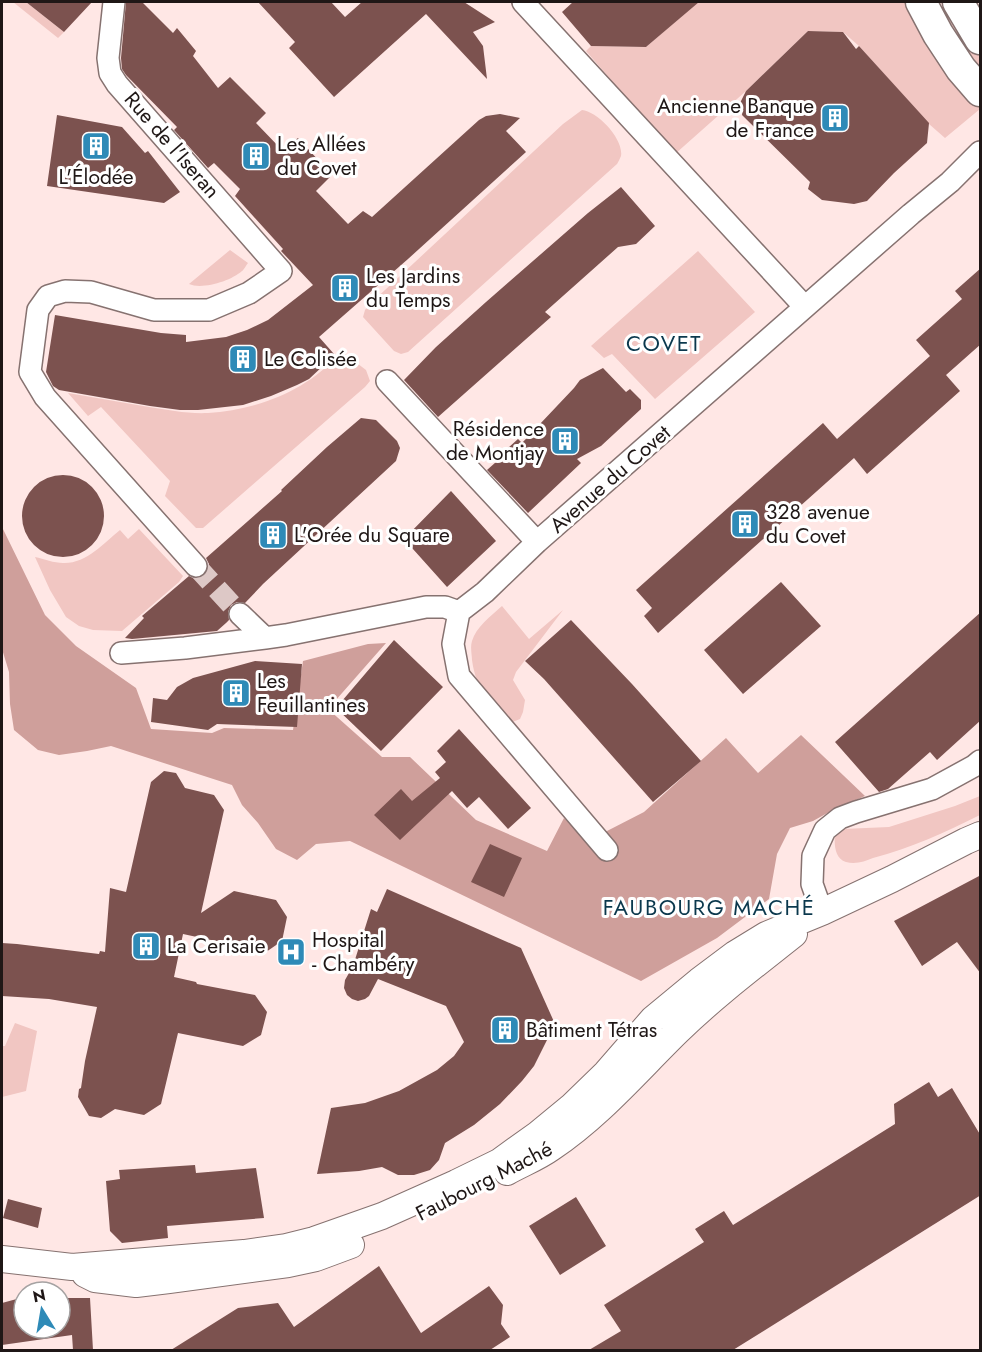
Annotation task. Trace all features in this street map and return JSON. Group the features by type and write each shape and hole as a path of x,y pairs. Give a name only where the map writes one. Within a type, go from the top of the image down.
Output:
{"main road":[{"path":"921,2 938,34 971,80"},
{"path":"958,2 981,39"}],"street":[{"name":"Rue de l'Iseran","path":"114,2 108,58 110,73 117,84 281,272 249,293 209,310 154,310 91,292 65,291 48,296 38,310 30,372 45,396 196,566"},
{"path":"523,2 805,307"},
{"name":"Avenue du Covet","path":"459,612 485,592 537,542 950,182 981,152"},
{"path":"387,381 537,542"},
{"path":"121,653 185,648 286,635 426,607 445,607 459,612 453,644 459,676 607,850"},
{"path":"240,614 265,638"},
{"path":"822,912 812,884 813,856 825,830 840,818 932,789 981,761"},
{"name":"Faubourg Maché","path":"2,1259 72,1268 244,1253 314,1240 382,1216 499,1162 538,1134 572,1106 606,1073 653,1019 735,954 766,935 822,912 981,835"}],"shaded area":[{"path":"13,2 26,2 64,32 58,38"},
{"path":"698,2 907,2 980,109 945,138 929,124 859,46 843,32 808,31 746,91 675,154 586,51 591,46 646,47"},
{"path":"950,8 980,52 980,82 942,11"},
{"path":"582,110 595,115 614,134 621,149 621,156 617,164 408,352 401,354 394,351 363,317 365,310 563,124"},
{"path":"230,250 248,263 237,275 201,286 189,284"},
{"path":"698,251 755,312 655,399 612,354 604,358 591,346"},
{"path":"339,354 345,354 366,370 370,381 203,528 196,528 165,496 170,481 101,407 88,416 68,393 178,412 226,411 262,403 296,388 326,367"},
{"path":"2,527 45,615 76,646 136,688 151,729 212,733 224,728 293,730 303,661 368,644 386,643 328,709 382,757 410,757 476,820 547,851 564,818 580,834 607,831 644,812 726,738 758,773 801,735 865,796 813,821 790,828 777,854 769,899 717,938 641,981 350,841 316,844 297,860 276,849 242,805 232,785 111,746 59,755 38,750 14,730 9,672 2,649"},
{"path":"139,529 183,576 179,582 122,631 93,630 79,626 66,617 50,590 35,557 63,563 79,560 94,552 120,530 128,539"},
{"path":"502,606 529,639 563,610 516,672 513,680 525,700 520,719 510,723 490,702 481,688 474,670 471,651 472,641 477,631"},
{"path":"980,796 980,815 928,839 857,863 846,862 837,855 835,835 843,829 889,827"},
{"path":"15,1023 37,1031 26,1091 2,1097 2,1046 5,1046"}],"building":[{"path":"26,2 92,2 64,32"},
{"path":"126,2 142,2 173,33 177,28 196,51 193,56 218,88 230,77 266,113 256,123 282,150 298,138 332,175 316,191 348,224 363,211 372,217 486,116 500,114 520,118 506,131 526,152 319,337 334,354 309,379 271,396 243,405 198,410 150,406 59,390 53,386 46,372 55,315 186,335 186,342 226,337 247,330 268,320 313,285 235,196 240,189 214,163 208,168 174,130 177,127 122,69"},
{"path":"258,2 331,2 345,17 362,2 464,2 495,22 473,32 483,46 487,79 426,14 334,97 289,48 295,42"},
{"path":"573,2 699,2 646,47 591,46 562,12"},
{"name":"Ancienne Banque de France","path":"808,31 843,32 856,49 859,46 929,123 927,143 867,201 854,204 822,200 808,189 810,182 742,115 743,108 740,103 746,91"},
{"name":"L'Élodée","path":"57,115 122,127 145,153 148,151 180,192 164,203 47,186"},
{"path":"621,187 655,226 636,244 618,247 545,312 551,317 438,417 404,380 436,347 486,302"},
{"path":"981,268 981,344 946,375 960,391 867,474 854,458 658,633 644,616 652,608 636,590 823,423 837,439 930,356 916,340 962,299 955,291"},
{"name":"Résidence de Montjay","path":"603,368 626,392 630,389 641,400 641,409 601,446 577,459 581,463 528,513 487,470 518,439 522,443 580,380"},
{"name":"L'Orée du Square","path":"361,418 376,420 397,441 400,448 396,461 245,603 237,602 231,605 228,612 229,620 226,623 217,631 125,638 144,618 142,616 189,576 198,579 205,575 209,564 206,558"},
{"path":"55,475 71,475 86,482 97,493 104,508 101,532 92,545 71,557 55,557 40,550 29,539 22,524 22,508 29,493 40,482"},
{"path":"451,491 496,541 447,587 404,539"},
{"path":"781,582 821,626 743,694 704,650"},
{"path":"981,612 981,720 937,760 930,752 888,789 879,792 835,742"},
{"path":"571,620 701,761 653,802 544,679 525,661"},
{"path":"394,640 443,687 381,751 336,708"},
{"name":"Les Feuillantines","path":"255,661 302,664 297,727 217,724 208,730 151,722 153,698 167,700 177,687 193,678"},
{"path":"459,729 531,808 508,829 479,797 467,808 452,791 400,840 374,815 401,789 412,801 440,778 435,772 446,762 437,751"},
{"name":"La Cerisaie","path":"164,771 176,773 185,788 214,795 224,810 201,913 234,891 276,900 287,917 282,941 266,952 183,934 174,977 197,984 255,995 267,1012 261,1035 243,1046 178,1033 161,1104 144,1115 115,1109 101,1118 89,1116 78,1097 97,1007 49,999 2,996 2,943 99,954 100,951 105,952 110,888 126,892 151,782"},
{"path":"490,844 522,858 504,897 471,882"},
{"path":"981,875 981,974 957,942 922,966 894,921"},
{"name":"Bâtiment Tétras","path":"387,889 521,948 555,1024 534,1066 522,1081 500,1104 474,1125 445,1143 439,1160 430,1170 414,1175 398,1175 382,1167 317,1174 331,1108 365,1103 399,1091 437,1070 454,1056 464,1042 446,1006 378,979 365,999 358,1001 347,995 344,988 345,980 353,966 371,909 377,912"},
{"path":"929,1082 938,1097 952,1088 981,1136 981,1195 733,1350 589,1350 621,1331 604,1305 704,1242 695,1229 724,1211 733,1225 895,1124 894,1104"},
{"path":"195,1165 196,1173 256,1168 264,1218 167,1226 168,1238 122,1243 110,1231 106,1181 120,1179 119,1170"},
{"path":"576,1197 606,1246 560,1275 529,1226"},
{"path":"8,1199 42,1208 38,1228 3,1218"},
{"path":"379,1266 421,1333 489,1286 503,1305 501,1324 510,1337 490,1350 171,1350 238,1308 278,1303 294,1327"},
{"path":"72,1298 90,1298 93,1350 73,1350"},
{"path":"12,1300 12,1340 37,1340 2,1345 2,1303"}],"tunnel":[{"path":"196,566 240,614"}],"place":[{"name":"Ancienne Banque de France","path":"835,118"},
{"name":"L'Élodée","path":"96,146"},
{"name":"Les Allées du Covet","path":"256,156"},
{"name":"Les Jardins du Temps","path":"345,288"},
{"name":"Le Colisée","path":"243,359"},
{"name":"Résidence de Montjay","path":"565,441"},
{"name":"328 avenue du Covet","path":"745,524"},
{"name":"L'Orée du Square","path":"273,535"},
{"name":"Les Feuillantines","path":"236,693"},
{"name":"La Cerisaie","path":"146,946"},
{"name":"Hospital - Chambéry","path":"291,952"},
{"name":"Bâtiment Tétras","path":"505,1030"}],"district":[{"name":"COVET","path":"664,343"},
{"name":"FAUBOURG MACHÉ","path":"709,907"}]}
